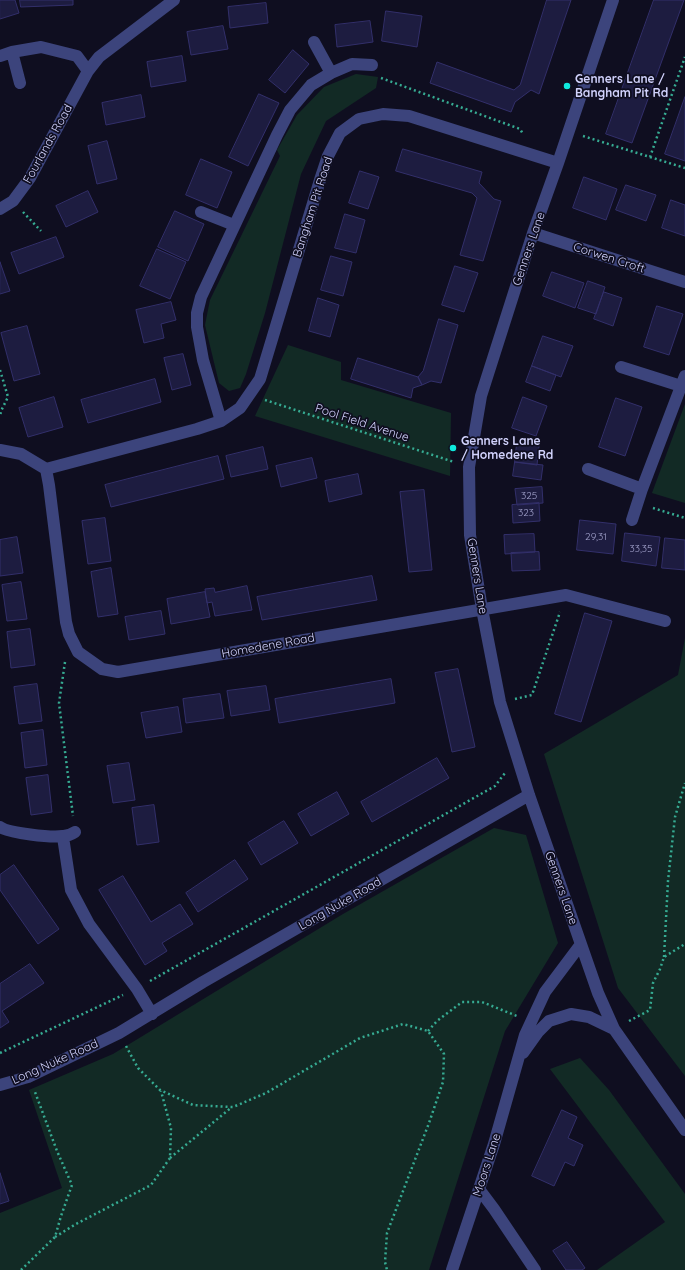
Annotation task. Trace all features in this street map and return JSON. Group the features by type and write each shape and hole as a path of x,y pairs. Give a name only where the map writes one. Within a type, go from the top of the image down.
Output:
{"street":[{"name":"Fourlands Road","path":"0,209 13,201 30,178 88,71 99,57 174,0"},
{"name":"Genners Lane","path":"612,0 569,131 533,233 481,396 469,467 470,535 482,609 500,702 529,795 598,993 614,1029 685,1130"},
{"path":"314,42 331,72"},
{"path":"0,56 12,52 41,47 77,56 88,71"},
{"path":"12,52 20,83"},
{"path":"221,421 203,360 198,327 198,313 201,297 276,135 290,110 311,86 331,72 352,64 372,65"},
{"name":"Bangham Pit Road","path":"46,469 197,429 221,421 240,408 260,379 328,156 340,133 359,119 383,114 409,116 558,163"},
{"path":"201,212 234,226"},
{"name":"Corwen Croft","path":"533,233 685,282"},
{"path":"621,367 683,381 642,489 632,520"},
{"path":"0,450 21,454 46,469"},
{"name":"Homedene Road","path":"46,469 66,622 69,634 78,652 102,669 118,672 566,595"},
{"path":"588,469 642,489"},
{"path":"566,595 665,621"},
{"name":"Long Nuke Road","path":"0,1085 28,1077 119,1033 203,982 529,795"},
{"path":"0,827 4,830 25,834 64,836 75,832"},
{"path":"64,836 71,890 89,924 137,989 152,1014"},
{"name":"Moors Lane","path":"452,1270 494,1144 525,1035 545,992 581,944"},
{"name":"Moors Lane","path":"518,1060 538,1032 549,1021 570,1014 589,1017 614,1029"},
{"path":"479,1189 535,1270"}],"path":[{"path":"650,156 685,57"},
{"path":"372,65 373,75 520,128 524,137 521,152"},
{"path":"569,131 685,168"},
{"path":"13,201 41,231"},
{"path":"0,370 8,397 1,411 0,418"},
{"name":"Pool Field Avenue","path":"249,395 469,467"},
{"path":"638,503 685,518"},
{"path":"500,702 532,695 566,595"},
{"path":"69,634 59,703 72,802"},
{"path":"0,1053 137,989 495,786 517,758"},
{"path":"614,1029 650,1010 653,983 664,957 668,881 675,817 685,783"},
{"path":"664,957 685,944"},
{"path":"428,1031 437,1021 462,1002 482,1002 531,1022"},
{"path":"21,1270 55,1237 76,1224 151,1185 170,1158 233,1107 266,1093 360,1038 404,1024 428,1031 444,1054 443,1082 387,1233 385,1262 388,1270"},
{"path":"119,1033 138,1068 160,1090 193,1105 233,1107"},
{"path":"28,1077 38,1098 57,1151 72,1185 55,1237"},
{"path":"160,1090 171,1128 170,1158"}],"green space":[{"path":"356,74 378,77 376,88 326,121 301,174 265,313 246,374 240,388 229,391 219,383 205,325 210,300 280,156 277,150 297,115 324,87"},
{"path":"288,345 341,362 341,380 451,413 450,476 255,416"},
{"path":"685,404 685,503 652,493"},
{"path":"685,638 685,1076 618,988 544,754 678,675"},
{"path":"494,828 526,835 558,943 505,1031 429,1270 0,1270 0,1213 62,1188 29,1090 113,1054 343,914"},
{"path":"580,1058 609,1090 685,1194 685,1270 597,1270 665,1222 550,1069"}],"building":[{"path":"0,0 15,0 19,13 0,19"},
{"path":"20,0 73,0 73,5 21,7"},
{"path":"547,0 571,0 539,94 531,90 515,102 511,112 430,83 437,62 514,90 520,85"},
{"path":"654,0 684,0 632,143 606,134"},
{"path":"266,3 268,23 230,28 228,7"},
{"path":"386,11 422,16 417,47 382,41"},
{"path":"370,21 373,42 337,47 335,25"},
{"path":"223,26 228,49 191,55 187,32"},
{"path":"293,50 309,64 285,93 269,80"},
{"path":"182,56 186,81 151,87 147,62"},
{"path":"259,94 279,103 248,166 229,157"},
{"path":"141,95 145,117 106,125 102,103"},
{"path":"685,97 685,161 665,154"},
{"path":"107,141 117,179 97,184 88,146"},
{"path":"403,149 482,172 479,183 494,199 501,201 483,261 460,255 477,198 472,193 396,171"},
{"path":"201,159 232,172 217,208 186,195"},
{"path":"360,171 379,177 368,209 349,203"},
{"path":"584,177 617,189 606,220 573,208"},
{"path":"626,185 656,195 646,221 616,210"},
{"path":"88,191 98,212 66,227 56,206"},
{"path":"671,200 685,205 685,236 662,228"},
{"path":"175,211 204,224 188,261 158,247"},
{"path":"345,214 365,220 356,253 335,248"},
{"path":"56,237 64,257 19,274 11,253"},
{"path":"157,249 186,262 170,299 140,286"},
{"path":"331,256 352,262 343,296 321,290"},
{"path":"0,262 10,291 0,294"},
{"path":"455,266 478,273 464,312 442,305"},
{"path":"552,272 584,283 575,308 543,296"},
{"path":"588,281 605,287 596,314 578,308"},
{"path":"604,292 622,298 613,326 594,319"},
{"path":"318,298 339,305 330,337 309,331"},
{"path":"171,302 176,320 161,324 164,338 144,343 136,310"},
{"path":"657,306 683,314 669,355 644,347"},
{"path":"439,319 458,325 441,383 431,381 422,385 418,377 423,371"},
{"path":"27,326 40,374 14,381 1,333"},
{"path":"543,336 573,346 561,377 532,366"},
{"path":"183,354 191,385 172,390 164,358"},
{"path":"358,358 418,377 422,385 413,388 411,398 351,379"},
{"path":"532,366 556,375 550,391 526,382"},
{"path":"155,379 161,402 88,423 81,400"},
{"path":"54,397 63,427 28,437 19,408"},
{"path":"523,397 547,406 536,436 512,428"},
{"path":"616,398 642,407 625,456 599,447"},
{"path":"517,444 539,446 537,465 515,462"},
{"path":"263,447 268,469 231,477 226,456"},
{"path":"218,456 224,479 111,507 105,485"},
{"path":"312,458 317,478 281,487 276,466"},
{"path":"515,462 543,465 541,480 513,476"},
{"path":"358,474 362,494 329,502 325,481"},
{"path":"542,487 543,503 517,505 515,489"},
{"path":"424,490 432,570 409,572 400,492"},
{"path":"539,503 540,521 513,523 512,505"},
{"path":"105,518 111,561 88,564 82,521"},
{"path":"580,520 616,524 613,554 577,550"},
{"path":"625,533 660,537 656,566 622,561"},
{"path":"534,534 535,552 505,554 504,535"},
{"path":"17,537 23,573 0,576 0,540"},
{"path":"665,538 685,540 685,570 662,568"},
{"path":"539,552 540,570 512,571 511,553"},
{"path":"111,568 118,614 98,617 91,572"},
{"path":"372,576 377,600 262,620 257,597"},
{"path":"21,582 27,619 7,621 2,585"},
{"path":"247,586 252,610 215,616 212,602 207,603 205,589 214,588 215,592"},
{"path":"205,592 210,617 171,624 167,599"},
{"path":"161,611 165,634 129,640 125,617"},
{"path":"585,613 612,621 581,722 555,714"},
{"path":"30,629 35,665 11,668 7,632"},
{"path":"458,669 475,747 452,752 435,673"},
{"path":"391,679 395,703 279,723 275,699"},
{"path":"37,684 42,721 19,724 14,687"},
{"path":"266,686 270,710 231,716 227,691"},
{"path":"220,694 224,718 186,723 183,699"},
{"path":"178,707 182,732 146,738 141,713"},
{"path":"43,730 47,765 25,768 21,733"},
{"path":"437,758 449,778 372,822 361,802"},
{"path":"129,763 135,800 113,803 107,766"},
{"path":"48,775 52,812 31,815 26,778"},
{"path":"337,792 349,814 311,836 298,814"},
{"path":"154,805 159,842 137,845 132,808"},
{"path":"284,821 298,843 261,865 248,843"},
{"path":"235,860 248,879 198,912 186,893"},
{"path":"14,865 59,929 38,944 0,890 0,875"},
{"path":"123,876 151,922 180,904 193,924 162,943 167,951 145,965 99,890"},
{"path":"30,964 44,983 2,1011 9,1022 0,1028 0,984"},
{"path":"562,1110 577,1117 568,1138 583,1145 574,1166 565,1162 554,1186 532,1176"},
{"path":"0,1173 9,1201 0,1204"},
{"path":"567,1242 585,1268 582,1270 566,1270 553,1251"}],"place":[{"name":"Genners Lane / Bangham Pit Rd","path":"567,86"},
{"name":"Genners Lane / Homedene Rd","path":"453,448"}]}
